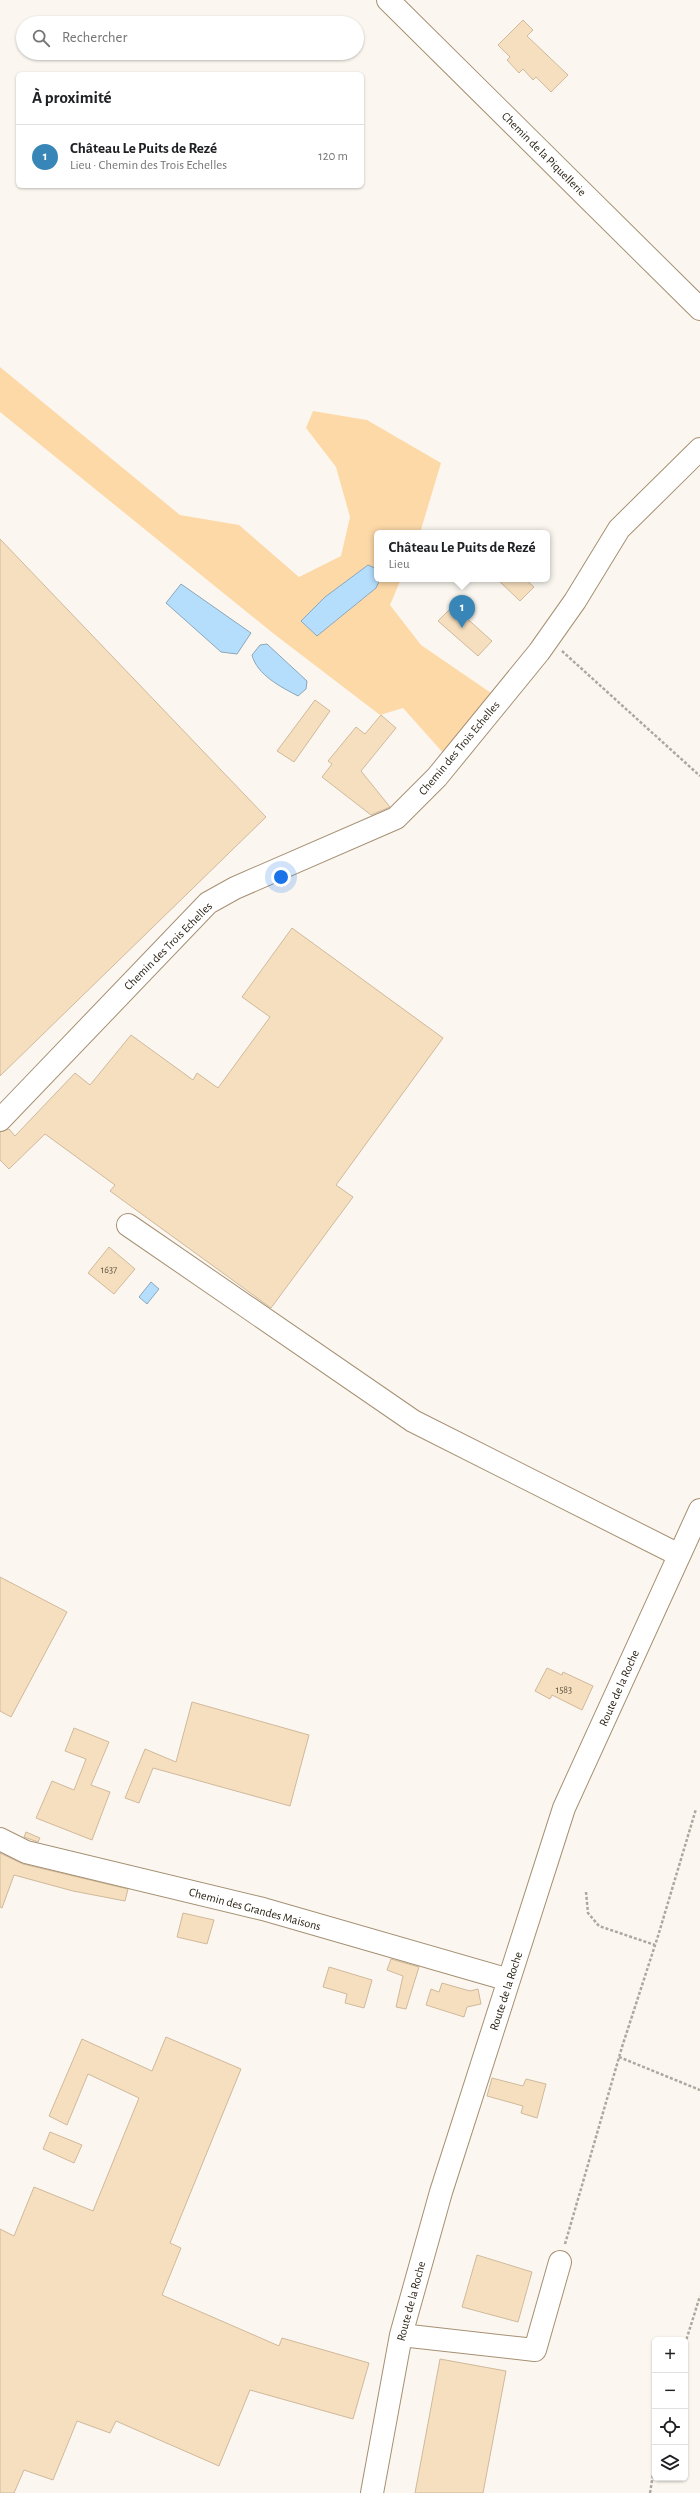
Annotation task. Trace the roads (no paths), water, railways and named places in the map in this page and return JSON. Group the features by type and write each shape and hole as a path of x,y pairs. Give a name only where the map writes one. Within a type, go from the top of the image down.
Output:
{"street":[{"name":"Chemin de la Piquellerie","path":"388,0 700,309"},
{"name":"Chemin des Trois Echelles","path":"1,1117 208,903 235,888 396,818 437,777 549,639 575,601 620,529 700,448"},
{"path":"128,1225 413,1421 680,1555"},
{"name":"Route de la Roche","path":"372,2493 401,2335 441,2192 564,1808 700,1510"},
{"name":"Chemin des Grandes Maisons","path":"0,1839 26,1852 263,1909 509,1980"},
{"path":"401,2335 535,2350 560,2262"}],"water":[{"path":"368,565 374,568 374,582 379,582 376,588 317,636 301,621 325,597"},
{"path":"181,584 251,633 237,654 221,652 166,603"},
{"path":"267,644 307,681 306,689 298,696 270,680 259,669 252,655 260,645"},
{"path":"151,1282 159,1289 147,1304 139,1297"}],"place":[{"name":"Château Le Puits de Rezé","path":"462,628"}]}
